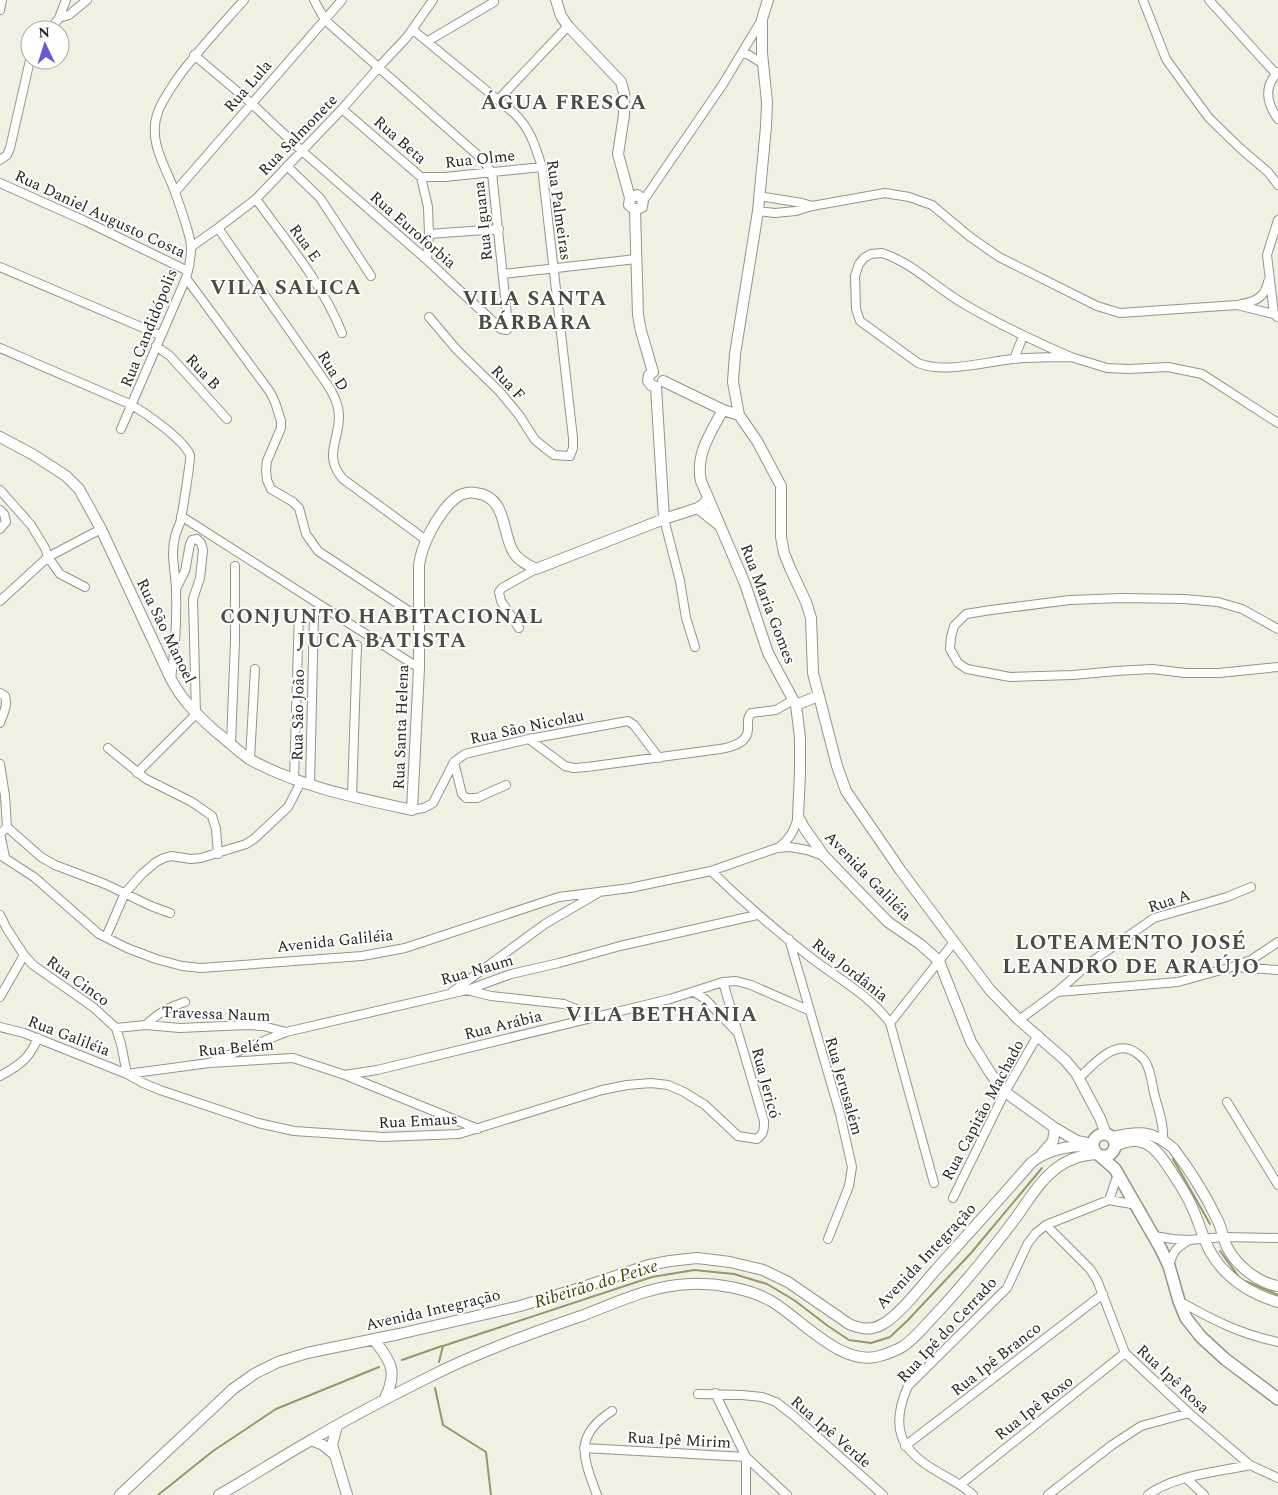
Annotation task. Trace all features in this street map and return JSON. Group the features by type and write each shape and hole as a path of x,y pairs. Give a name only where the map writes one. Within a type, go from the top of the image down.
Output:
{"main road":[{"path":"1095,1150 1098,1136 1112,1142"},
{"path":"1095,1150 1107,1156 1112,1142"},
{"path":"1112,1142 1116,1172"},
{"path":"1095,1150 1116,1172 1154,1236 1169,1266 1186,1318 1201,1337 1225,1359 1278,1399"}],"street":[{"path":"0,10 2,0"},
{"path":"59,18 66,0"},
{"path":"59,18 69,15 88,0"},
{"name":"Rua Candidópolis","path":"122,429 187,274 191,247 175,192 156,144 157,114 165,97 194,55 244,0"},
{"name":"Rua Iguana","path":"314,0 325,20 482,159 492,173 508,325 505,331"},
{"name":"Rua Lula","path":"175,192 342,0"},
{"name":"Rua Salmonete","path":"191,247 256,199 414,30 426,8 433,0"},
{"path":"556,0 561,16 568,26 618,78 623,88 624,115 618,154 630,198 629,205 635,210 638,315 653,372 660,372 663,376 660,384 664,519 680,581 686,618 695,647"},
{"path":"635,210 640,208 743,53 762,18 768,0"},
{"path":"1143,0 1166,59 1184,84 1209,118 1268,172 1278,186"},
{"path":"1209,0 1277,73 1268,88 1267,99 1271,110 1278,119"},
{"path":"428,42 494,2"},
{"path":"762,18 766,127 758,212 735,354 733,382 740,415 757,441 781,486 784,553 806,602 810,618 813,673 837,766 846,791 901,871 990,990 1019,1020 1065,1060 1079,1078 1112,1142"},
{"path":"498,100 568,26"},
{"name":"Rua Palmeiras","path":"414,30 519,119 527,128 542,167 574,448 570,456"},
{"path":"743,53 763,64"},
{"name":"Rua Euroforbia","path":"194,55 251,103 302,151 505,331"},
{"path":"0,160 7,155 10,148 28,70"},
{"name":"Rua Beta","path":"342,109 421,177 428,207 429,234 427,260"},
{"path":"287,166 320,198 372,276"},
{"name":"Rua Olme","path":"421,177 445,177 542,167"},
{"name":"Rua Daniel Augusto Costa","path":"0,183 85,221 187,274"},
{"path":"758,212 786,212 884,192 909,197 932,205 969,236 1000,257 1076,297 1120,313 1237,305 1263,296 1270,275"},
{"path":"630,198 636,195 642,197 644,201"},
{"path":"759,196 812,206"},
{"name":"Rua E","path":"256,199 317,284 333,311 342,333"},
{"path":"1237,305 1277,316 1267,255 1278,220"},
{"name":"Rua D","path":"218,228 329,387 336,400 339,418 332,451 336,471 343,479 426,540"},
{"path":"429,234 498,229"},
{"path":"1071,357 1014,359 946,368 928,367 918,363 860,321 855,299 855,276 859,264 871,254 882,253 896,258 962,303 1023,336 1071,357 1107,368 1168,367 1202,374 1278,423"},
{"path":"503,274 636,259"},
{"path":"0,267 160,335"},
{"path":"187,274 270,392 275,402 281,421 281,428 267,461 266,480 271,489 293,502 299,508 306,534 318,551 418,616"},
{"path":"1270,275 1278,289"},
{"name":"Rua F","path":"429,317 457,350 500,392 520,415 535,440 554,455 570,456"},
{"path":"1014,359 1023,336"},
{"name":"Rua B","path":"156,346 170,356 227,419"},
{"path":"0,348 132,405 177,439 190,455 190,466 181,516 173,548 176,589 175,637 171,679"},
{"path":"660,384 740,415"},
{"name":"Rua Maria Gomes","path":"723,410 702,449 698,471 745,584 768,653 794,702 800,738 798,817"},
{"name":"Rua São Manoel","path":"0,437 32,454 66,476 79,490 101,529 171,679 180,695 196,714 250,759 302,782 412,810"},
{"path":"0,490 31,525 45,548 48,557 60,574 84,587"},
{"name":"Rua Santa Helena","path":"412,810 419,668 419,565 426,540 448,506 457,496 465,493 486,495 499,508 504,519 508,540 514,553 520,560 536,568"},
{"path":"519,628 501,601 499,592 502,588 536,568 698,508 708,498"},
{"path":"698,508 721,527"},
{"path":"0,510 4,514 6,522 0,529"},
{"path":"181,516 419,668"},
{"path":"0,601 48,557 101,529"},
{"path":"137,774 196,714 193,599 202,569 203,550 199,539 194,539 190,544 185,571 176,589"},
{"path":"231,744 235,566"},
{"path":"1278,629 1242,609 1218,602 1184,599 1122,598 1070,600 966,614 954,626 950,650 958,663 967,669 1010,677 1074,675 1152,669 1185,673 1219,673 1278,667"},
{"name":"Rua São João","path":"299,612 302,782"},
{"name":"Rua São João","path":"302,782 314,616"},
{"path":"352,796 357,645"},
{"path":"250,759 255,669"},
{"path":"0,693 5,696 6,706 0,723"},
{"path":"529,739 560,763 574,768 720,749 739,743 748,735 748,719 751,713 776,710 794,702 818,696"},
{"name":"Rua São Nicolau","path":"412,810 424,808 433,803 454,762 465,754 529,739 628,722 634,725 658,758"},
{"path":"108,748 137,774 192,802 212,816 216,829 218,854"},
{"path":"454,762 462,794 466,798 477,798 506,785"},
{"path":"0,764 7,827 41,857 55,865 170,913"},
{"path":"106,937 125,893 156,862 171,856 191,859 218,854 246,844 254,839 288,807 302,782"},
{"path":"777,848 787,841 793,832 798,817"},
{"name":"Avenida Galiléia","path":"798,817 804,829 824,856 888,922 920,944 939,961 971,1042 1005,1092 1055,1128 1095,1150"},
{"path":"0,833 7,827"},
{"name":"Avenida Galiléia","path":"0,833 2,856 34,878 99,934 127,948 156,959 182,966 201,968 362,956 405,948 559,897 630,888 711,871 777,848"},
{"path":"777,848 807,850 824,856"},
{"name":"Rua Jordânia","path":"711,871 757,915 869,1001 890,1023 934,1183"},
{"name":"Rua A","path":"1019,1020 1057,992 1091,962 1154,918 1204,904 1251,887"},
{"path":"449,994 545,924 602,891"},
{"name":"Rua Cinco","path":"0,915 4,927 24,955 44,974 94,1007 116,1028 122,1044 127,1074"},
{"name":"Rua Naum","path":"209,1063 286,1032 467,990 511,974 560,963 620,946 757,915"},
{"name":"Rua Jerusalém","path":"788,939 840,1114 852,1167 849,1186 828,1238"},
{"path":"890,1023 954,942"},
{"path":"1057,992 1178,982 1251,960 1278,942"},
{"path":"0,997 24,955"},
{"path":"1232,967 1278,970"},
{"name":"Rua Arábia","path":"345,1075 377,1070 694,992 723,982 736,981 751,985 808,1010"},
{"name":"Rua Jericó","path":"723,982 764,1121 764,1130 757,1139"},
{"path":"467,990 491,996 564,1004 581,1011 588,1018"},
{"name":"Rua Jericó","path":"694,992 705,999 738,1032"},
{"name":"Travessa Naum","path":"146,1025 156,1015 170,1007 185,1002"},
{"name":"Travessa Naum","path":"116,1028 146,1025 180,1028 246,1025 263,1026 286,1032"},
{"name":"Rua Galiléia","path":"0,1027 24,1032 127,1074"},
{"name":"Rua Capitão Machado","path":"953,1198 1005,1092 1038,1035"},
{"path":"0,1076 27,1058 38,1038"},
{"path":"1079,1078 1109,1052 1131,1049 1141,1056 1146,1063 1150,1075 1162,1121 1163,1139"},
{"name":"Rua Belém","path":"127,1074 209,1063 293,1058 345,1075 478,1129"},
{"name":"Rua Emaus","path":"127,1074 143,1083 203,1106 294,1131 402,1137 459,1134 602,1090 652,1083 668,1085 684,1092 705,1104 738,1136 757,1139"},
{"path":"1226,1102 1278,1185"},
{"path":"1040,1155 1053,1141 1055,1128"},
{"path":"1112,1142 1132,1133 1145,1133 1163,1139 1182,1159 1218,1221 1227,1247 1236,1260 1247,1271 1269,1284 1278,1286"},
{"path":"1112,1142 1141,1141 1161,1155 1193,1208 1211,1253 1229,1275 1244,1288 1278,1302"},
{"name":"Avenida Integração","path":"120,1495 245,1380 292,1356 473,1318 535,1302 670,1260 697,1258 730,1262 763,1270 788,1282 849,1324 860,1329 871,1329 882,1325 892,1318 1030,1162 1040,1155 1078,1145 1095,1150"},
{"path":"219,1495 336,1426 457,1364 657,1288 690,1284 714,1285 754,1294 769,1300 839,1350 855,1356 879,1357 902,1347 914,1337 957,1292 1048,1176 1070,1160 1095,1150"},
{"path":"1116,1172 1109,1200 1137,1205"},
{"name":"Rua Ipê do Cerrado","path":"905,1446 899,1428 898,1414 908,1386 1007,1288 1028,1243 1036,1233 1046,1225 1109,1200"},
{"name":"Rua Ipê Rosa","path":"1046,1225 1090,1269 1097,1280 1125,1353 1188,1414 1250,1465 1278,1478"},
{"path":"1154,1236 1173,1240 1224,1237 1278,1238"},
{"path":"1169,1266 1172,1254 1179,1246 1189,1240"},
{"name":"Rua Ipê Branco","path":"905,1446 1103,1294"},
{"path":"1179,1301 1229,1328 1257,1338 1278,1342"},
{"path":"374,1340 390,1360 392,1367 391,1388 384,1400"},
{"name":"Rua Ipê Roxo","path":"961,1484 1125,1353"},
{"path":"715,1393 746,1457 746,1495"},
{"name":"Rua Ipê Verde","path":"698,1394 715,1393 762,1397 776,1402 883,1495"},
{"path":"597,1495 588,1472 584,1448 587,1433 599,1420 612,1411"},
{"path":"1048,1495 1112,1445 1141,1426 1188,1414"},
{"path":"336,1426 332,1445 347,1495"},
{"path":"311,1440 323,1445 334,1454"},
{"path":"905,1446 921,1462 961,1484 973,1495"},
{"name":"Rua Ipê Mirim","path":"584,1448 746,1457 787,1495"},
{"path":"1148,1495 1166,1484 1186,1478 1250,1465"},
{"path":"1186,1478 1204,1495"}],"waterway":[{"name":"Ribeirão do Peixe","path":"1173,1159 1210,1224"},
{"name":"Ribeirão do Peixe","path":"439,1362 443,1346 652,1277 694,1270 734,1274 767,1284 794,1300 849,1340 871,1343 890,1337 971,1253 1042,1168"},
{"name":"Ribeirão do Peixe","path":"1220,1251 1239,1277"},
{"name":"Ribeirão do Peixe","path":"1245,1281 1278,1295"},
{"path":"402,1360 442,1346"},
{"path":"158,1495 213,1451 276,1409 379,1367"},
{"name":"Ribeirão do Peixe","path":"435,1388 443,1425 486,1452 491,1495"}],"district":[{"name":"ÁGUA FRESCA","path":"564,103"},
{"name":"VILA SALICA","path":"286,288"},
{"name":"VILA SANTA BÁRBARA","path":"535,311"},
{"name":"CONJUNTO HABITACIONAL JUCA BATISTA","path":"382,629"},
{"name":"LOTEAMENTO JOSÉ LEANDRO DE ARAÚJO","path":"1131,955"},
{"name":"VILA BETHÂNIA","path":"662,1015"}]}
